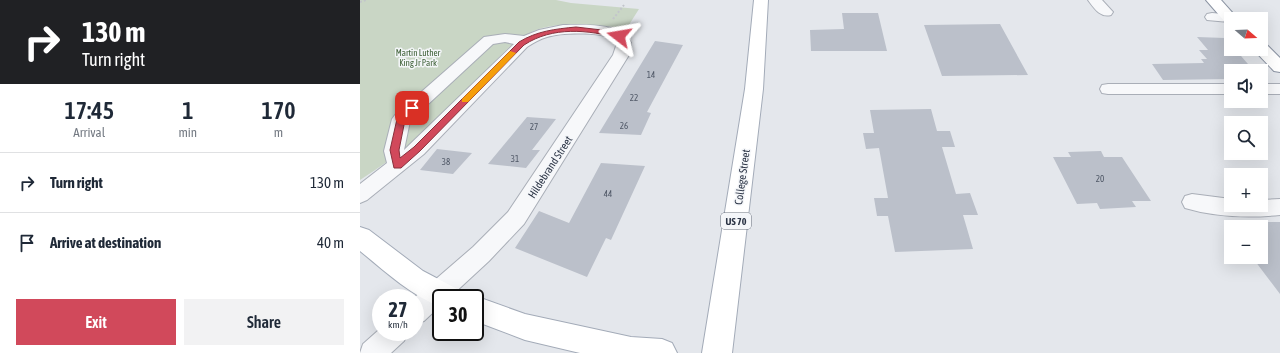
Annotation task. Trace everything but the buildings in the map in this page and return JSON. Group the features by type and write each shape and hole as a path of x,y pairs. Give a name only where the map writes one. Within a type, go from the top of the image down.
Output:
{"main road":[{"name":"College Street","path":"717,353 754,89 761,0"},
{"path":"1213,0 1224,12"},
{"path":"1268,56 1280,67"},
{"path":"360,237 400,268 432,289"},
{"path":"484,311 526,327 630,351 662,353"}],"street":[{"path":"1095,0 1106,12"},
{"path":"1212,17 1224,18"},
{"name":"Hildebrand Street","path":"449,289 516,218 613,68 621,55 624,43 619,36 602,32 576,29 548,32 526,41"},
{"path":"398,166 394,150 401,119 489,40 505,38 526,41"},
{"path":"360,195 398,166 417,149 526,41"},
{"path":"1108,89 1224,89"},
{"path":"1268,89 1280,89"},
{"path":"1192,202 1206,205 1256,208 1280,207"},
{"path":"372,353 385,341"}],"path":[{"path":"360,2 366,0"}],"green space":[{"name":"Martin Luther King Jr Park","path":"360,0 556,0 571,3 639,9 627,28 572,24 551,26 531,32 511,46 468,91 430,127 403,150 360,180"}],"slow traffic":[{"path":"465,101 513,53"}],"route":[{"path":"412,108 401,119 394,150 398,166 417,149 522,44 530,38 548,32 576,29 609,33 619,36"}]}
